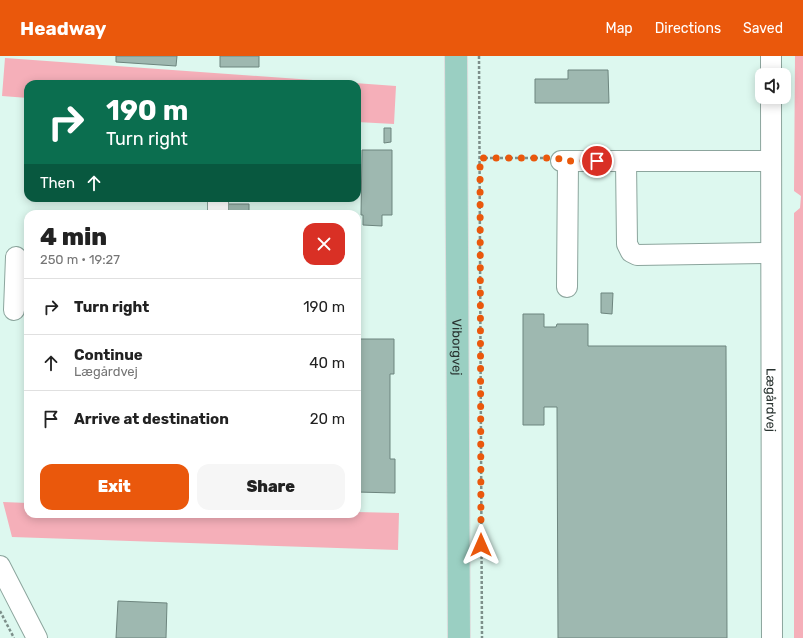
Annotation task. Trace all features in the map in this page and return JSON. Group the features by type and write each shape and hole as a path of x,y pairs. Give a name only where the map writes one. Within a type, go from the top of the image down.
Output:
{"main road":[{"name":"Viborgvej","path":"456,56 459,638"}],"street":[{"path":"771,56 771,68"},
{"name":"Lægårdvej","path":"771,104 772,638"},
{"path":"567,287 565,161 771,161"},
{"path":"626,161 627,244 631,252 637,255 771,253"},
{"path":"14,310 15,258"},
{"path":"0,566 37,638"}],"path":[{"path":"479,56 482,638"},
{"path":"480,158 558,158 565,161"},
{"path":"0,611 14,638"}],"shaded area":[{"path":"795,56 803,56 803,638 794,638 794,213 800,208 801,196 794,191"},
{"path":"5,58 312,80 24,80 24,98 2,96"},
{"path":"361,83 396,86 394,124 361,122"},
{"path":"3,502 24,503 24,518 361,518 361,512 399,513 398,550 12,537"}],"building":[{"path":"116,56 177,56 176,66 116,62"},
{"path":"220,56 259,56 259,67 220,67"},
{"path":"568,70 608,70 609,103 535,103 535,79 568,79"},
{"path":"384,128 391,128 391,142 384,143"},
{"path":"362,150 392,150 392,215 382,215 382,226 363,225 363,215 361,215"},
{"path":"227,204 249,204 249,210 227,210"},
{"path":"601,293 613,293 612,314 601,313"},
{"path":"523,314 544,314 544,327 556,327 557,324 588,324 588,346 726,346 727,638 558,638 557,407 544,407 544,425 523,425"},
{"path":"361,339 394,339 394,374 390,374 390,459 395,459 395,493 361,492"},
{"path":"118,601 167,603 166,638 116,638"}],"route":[{"path":"481,545 480,158 558,158 561,161 597,161"}]}
